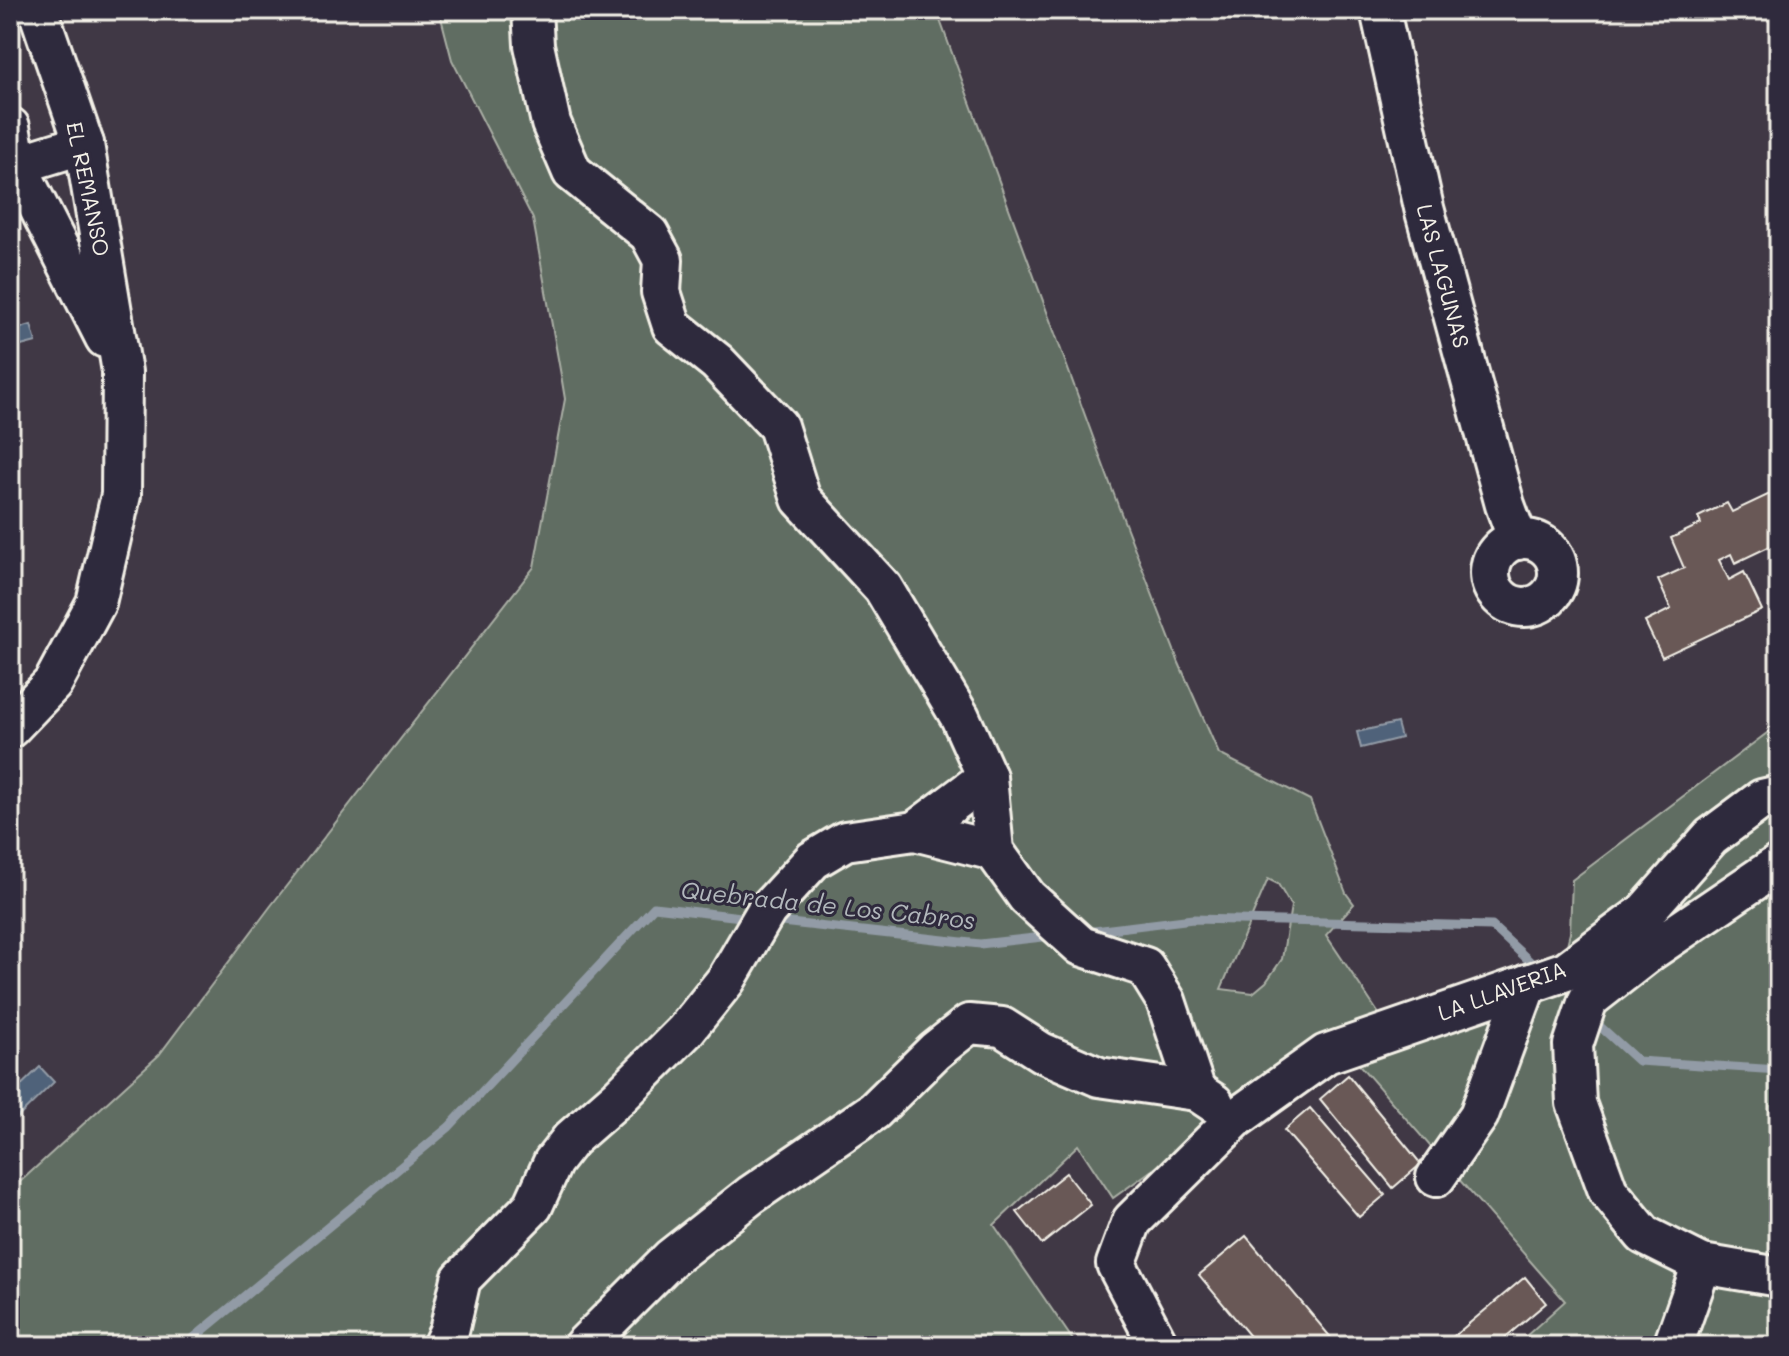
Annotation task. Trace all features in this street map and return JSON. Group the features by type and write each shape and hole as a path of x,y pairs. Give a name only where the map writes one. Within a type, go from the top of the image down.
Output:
{"street":[{"name":"EL REMANSO","path":"10,728 53,683 96,603 121,495 122,372 84,144 38,10"},
{"path":"532,10 534,45 551,123 572,172 649,234 663,260 661,292 672,326 717,362 778,426 801,499 883,588 960,717 987,777 994,851 1027,897 1081,946 1145,967 1166,1001 1196,1091"},
{"name":"LAS LAGUNAS","path":"1380,10 1424,208 1505,505 1518,540"},
{"name":"EL REMANSO","path":"10,127 13,166 122,372"},
{"path":"13,166 84,144"},
{"path":"915,831 987,777"},
{"name":"LA LLAVERIA","path":"1159,1346 1116,1264 1132,1221 1235,1119 1326,1054 1566,971 1643,914 1711,837 1762,799 1779,795"},
{"path":"442,1346 449,1331 461,1279 533,1206 553,1162 571,1139 620,1096 685,1031 726,980 767,910 813,860 845,841 915,831 994,851"},
{"path":"1779,864 1652,950 1588,1000 1573,1045 1576,1103 1608,1191 1644,1235 1702,1264 1779,1277"},
{"path":"1436,1177 1479,1115 1527,984"},
{"path":"583,1346 671,1258 751,1195 874,1111 935,1051 969,1024 1002,1027 1041,1052 1099,1077 1196,1091 1235,1119"},
{"path":"1673,1346 1702,1264"}],"green space":[{"path":"439,10 938,10 1119,508 1179,663 1219,754 1310,800 1346,893 1354,904 1326,935 1379,1014 1306,1043 1198,1137 1113,1198 1078,1145 994,1225 1077,1346 10,1346 10,1191 159,1055 534,567 565,399 533,219 452,60","holes":["1268,879 1278,884 1291,906 1282,959 1266,982 1253,993 1221,989"]},
{"path":"1779,724 1779,1346 1515,1346 1565,1301 1355,1060 1557,984 1570,933 1572,880"}],"water":[{"path":"31,325 36,342 10,349 10,331"},
{"path":"1397,723 1401,738 1361,748 1357,732"},
{"path":"40,1067 54,1082 10,1125 10,1096"}],"building":[{"path":"1774,492 1779,502 1779,542 1735,563 1731,554 1719,560 1729,580 1744,572 1762,610 1662,657 1645,622 1671,609 1658,580 1684,568 1671,538 1701,524 1698,517 1727,503 1732,512"},
{"path":"1348,1075 1421,1164 1393,1188 1320,1099"},
{"path":"1310,1108 1385,1195 1359,1217 1284,1130"},
{"path":"1066,1173 1091,1205 1042,1244 1017,1212"},
{"path":"1246,1236 1338,1346 1258,1346 1199,1275"},
{"path":"1525,1277 1546,1303 1495,1346 1442,1346"}],"waterway":[{"name":"Quebrada de Los Cabros","path":"184,1346 449,1127 654,907 750,918"},
{"name":"Quebrada de Los Cabros","path":"1086,932 1193,919 1492,926 1538,969"},
{"name":"Quebrada de Los Cabros","path":"772,921 980,944 1052,936"},
{"name":"Quebrada de Los Cabros","path":"1593,1020 1638,1061 1779,1070"}]}
